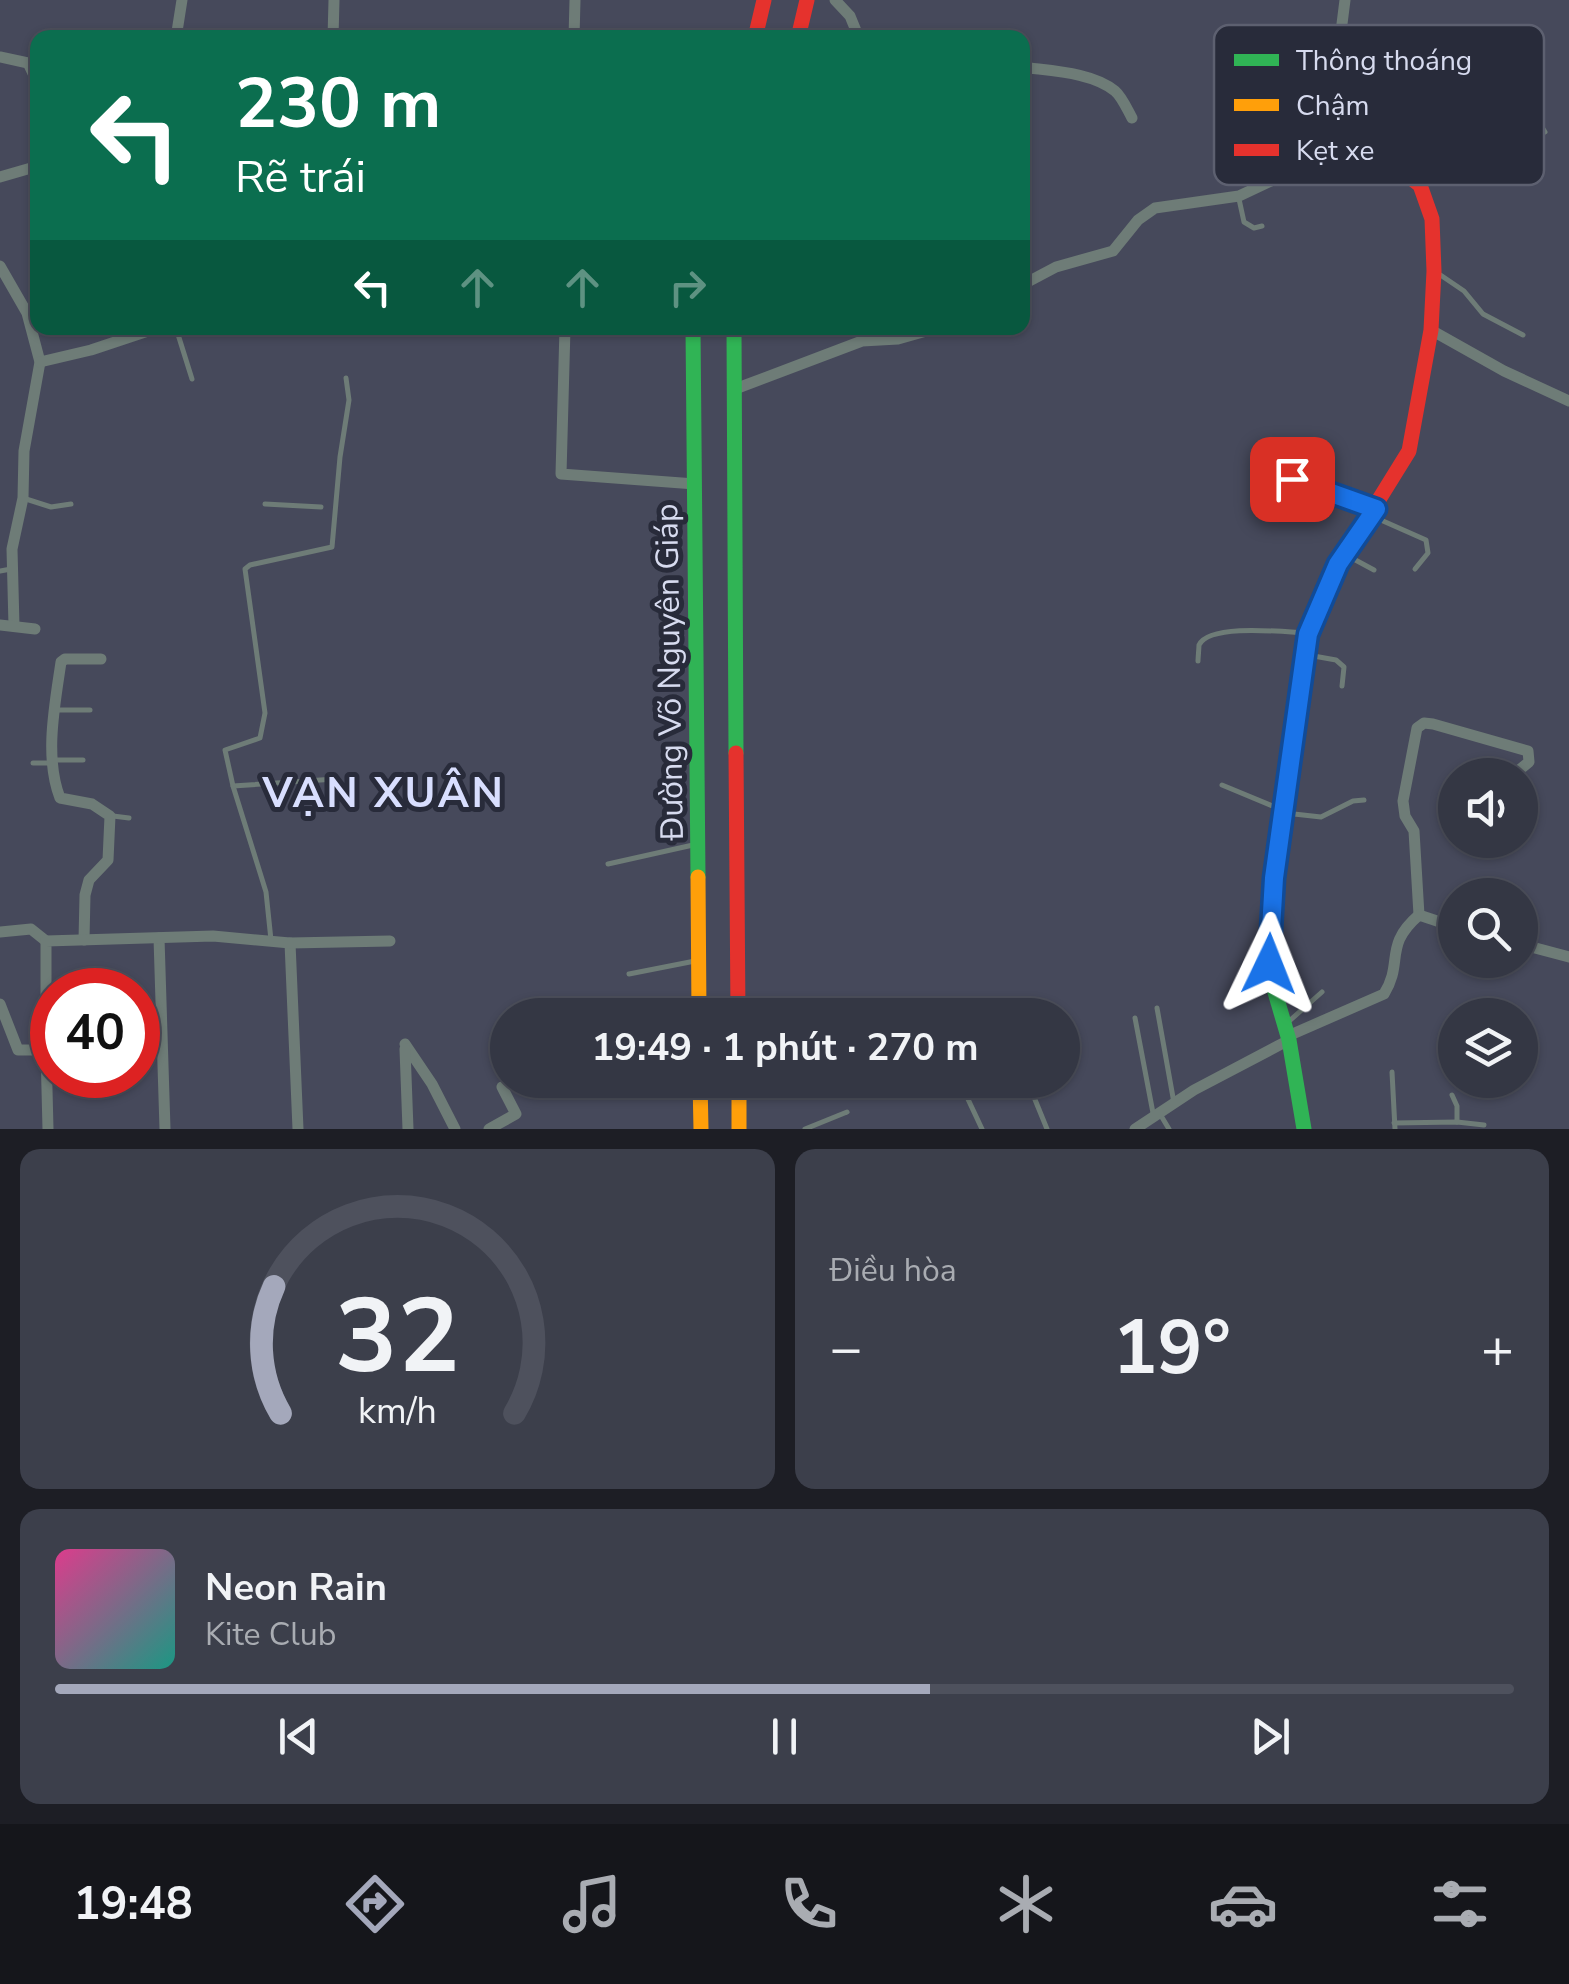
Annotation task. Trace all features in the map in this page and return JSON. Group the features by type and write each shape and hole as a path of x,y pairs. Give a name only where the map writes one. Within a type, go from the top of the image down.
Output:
{"main road":[{"path":"757,30 764,0"},
{"path":"800,30 806,0"},
{"path":"1304,1129 1288,1034 1269,964 1282,812 1308,634 1319,602 1409,452 1431,330 1434,271 1432,220 1419,185"},
{"name":"Đường Võ Nguyên Giáp","path":"693,335 699,998"},
{"name":"Đường Võ Nguyên Giáp","path":"734,335 738,998"},
{"path":"700,1098 700,1129"},
{"path":"739,1098 739,1129"}],"street":[{"path":"177,30 182,0"},
{"path":"332,30 334,0"},
{"path":"574,30 575,0"},
{"path":"836,0 856,30"},
{"path":"1343,25 1346,0"},
{"path":"0,58 28,63 30,67"},
{"path":"1030,68 1079,76 1103,85 1116,92 1132,118"},
{"path":"0,177 30,168"},
{"path":"1030,282 1056,267 1113,250 1138,220 1155,208 1239,196 1262,185"},
{"path":"0,266 30,324"},
{"path":"1431,330 1504,372 1566,400"},
{"path":"14,626 5,570 23,498 24,451 40,362 33,335"},
{"path":"40,362 136,335"},
{"path":"565,335 561,474 694,484"},
{"path":"735,389 877,335"},
{"path":"888,335 898,339 912,335"},
{"path":"0,625 36,629"},
{"path":"84,940 85,896 89,880 108,860 110,816 92,804 60,798 53,762 55,710 61,662 101,660"},
{"path":"1135,1129 1288,1034 1384,994 1390,982 1398,935 1419,915 1414,831 1405,816 1403,801 1416,728 1432,724 1528,751 1529,758"},
{"path":"1419,915 1438,922"},
{"path":"0,932 31,930 46,941 213,936 290,942 390,942"},
{"path":"159,938 165,1129"},
{"path":"46,941 46,968"},
{"path":"290,942 298,1129"},
{"path":"1538,948 1568,956"},
{"path":"0,1004 18,1050 30,1050"},
{"path":"408,1129 405,1044 455,1129"},
{"path":"47,1098 48,1129"},
{"path":"489,1129 516,1114 508,1098"}],"lane":[{"path":"1239,196 1244,222 1254,228 1262,226"},
{"path":"1434,271 1464,291 1483,314 1523,335"},
{"path":"178,335 192,380"},
{"path":"271,940 266,892 225,750 260,738 265,713 245,569 250,564 329,550 335,541 334,507 349,400 346,378"},
{"path":"1566,400 1569,386"},
{"path":"1292,479 1374,512 1426,540 1428,553 1415,568"},
{"path":"23,498 51,507 71,504"},
{"path":"265,504 321,507"},
{"path":"1345,554 1374,570"},
{"path":"1198,661 1199,646 1216,635 1246,630 1308,634"},
{"path":"1305,655 1336,660 1346,673 1342,686"},
{"path":"55,710 90,710"},
{"path":"33,763 83,760"},
{"path":"233,786 335,779"},
{"path":"1222,785 1282,812 1321,817 1352,801 1364,800"},
{"path":"110,816 129,818"},
{"path":"608,864 698,844"},
{"path":"629,974 699,960"},
{"path":"1288,1034 1322,992"},
{"path":"1158,1008 1174,1103"},
{"path":"1135,1018 1156,1115 1169,1129"},
{"path":"1392,1072 1394,1126 1458,1122 1484,1125"},
{"path":"967,1098 982,1129"},
{"path":"1034,1098 1047,1129"},
{"path":"1453,1098 1458,1122"},
{"path":"805,1129 847,1112"}],"traffic: fast":[{"path":"693,335 698,877"},
{"path":"734,335 736,753"},
{"path":"1301,679 1273,878 1269,939 1272,982 1289,1040 1304,1129"}],"traffic: slow":[{"path":"698,877 699,998"},
{"path":"700,1098 701,1129"},
{"path":"739,1098 739,1129"}],"traffic: jam":[{"path":"757,30 764,0"},
{"path":"800,30 807,0"},
{"path":"1301,679 1308,633 1339,564 1409,451 1431,330 1434,271 1432,219 1420,185"},
{"path":"736,753 738,998"}],"district":[{"name":"VẠN XUÂN","path":"384,792"}],"route":[{"path":"1269,964 1274,878 1308,634 1338,564 1376,509 1292,479"}]}
